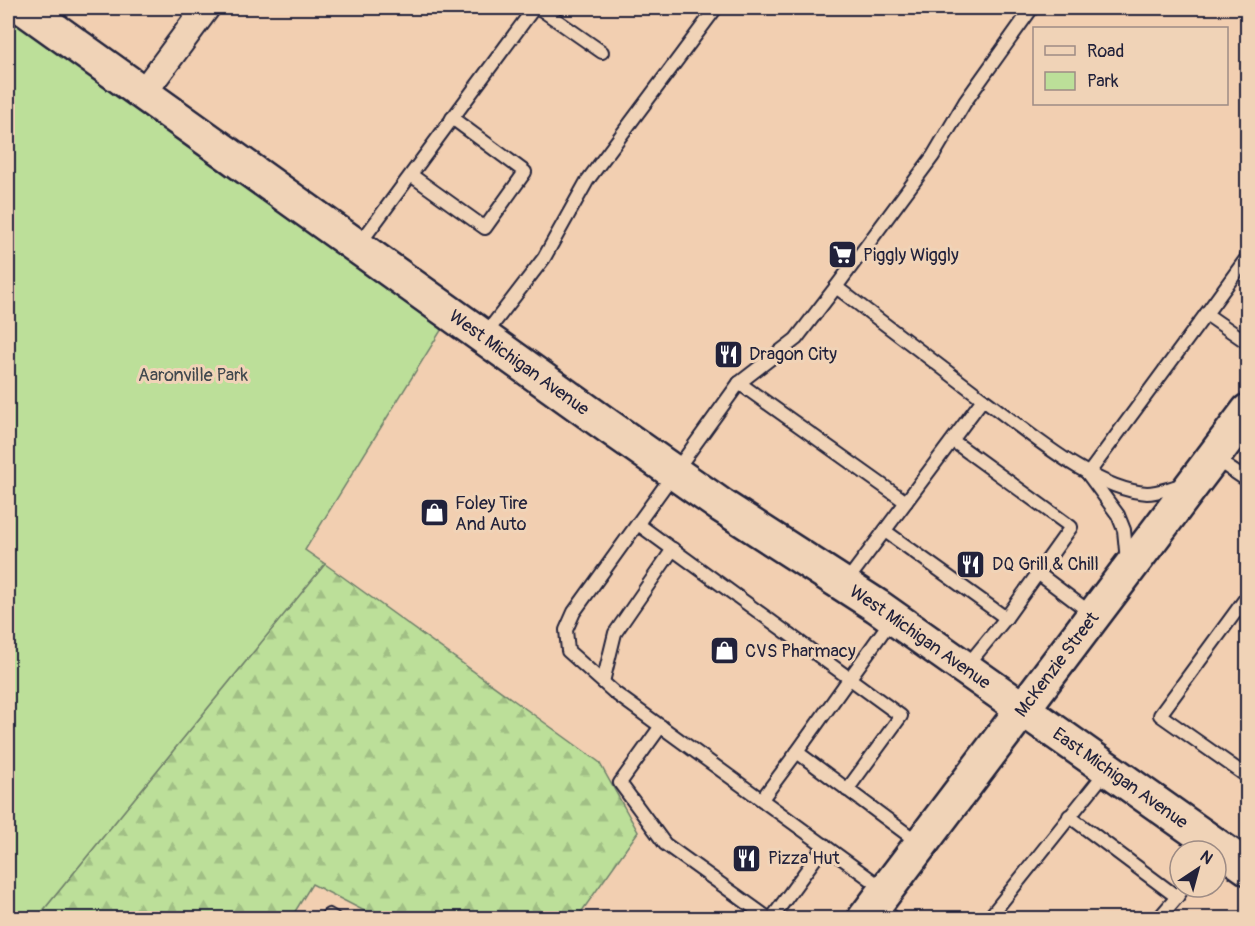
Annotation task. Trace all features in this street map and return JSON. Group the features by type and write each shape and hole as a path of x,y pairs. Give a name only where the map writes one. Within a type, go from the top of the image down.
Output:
{"street":[{"name":"West Michigan Avenue","path":"24,8 675,473 893,617 1022,707"},
{"path":"143,93 206,8"},
{"name":"McKenzie Street","path":"879,908 919,843 1248,411"},
{"name":"East Michigan Avenue","path":"1022,707 1201,839"},
{"name":"East Michigan Avenue","path":"1228,857 1248,868"}],"lane":[{"path":"358,247 534,8"},
{"path":"539,8 602,52"},
{"path":"483,337 543,258 588,181 716,8"},
{"path":"879,908 825,845 661,726 603,682 568,651 566,630 574,612 739,383 796,339 836,286 933,156 965,102 1032,8"},
{"path":"411,175 485,228 525,172 452,118"},
{"path":"1088,474 1248,256"},
{"path":"836,286 983,399 1088,474 1125,488 1148,493 1193,483"},
{"path":"1206,314 1248,343"},
{"path":"739,383 906,502"},
{"path":"844,585 983,399"},
{"path":"953,441 1071,527 1006,618 965,668"},
{"path":"1212,457 1248,481"},
{"path":"1088,474 1118,515 1124,530 1127,568"},
{"path":"638,524 901,716 847,790"},
{"path":"885,531 1006,618"},
{"path":"603,682 615,633 673,549"},
{"path":"1039,574 1092,614"},
{"path":"1248,595 1244,609 1160,715 1248,777"},
{"path":"762,799 893,617"},
{"path":"661,726 620,783 665,844 770,918 825,845"},
{"path":"797,752 919,843"},
{"path":"989,918 1108,769"},
{"path":"1069,816 1168,883"},
{"path":"1159,918 1175,899"},
{"path":"326,918 329,915 334,918"}],"green space":[{"name":"Aaronville Park","path":"8,14 445,324 305,550 325,564 37,918 8,918"},
{"path":"325,564 599,762 638,832 577,918 378,918 312,884 291,918 37,918"}],"place":[{"name":"Piggly Wiggly","path":"842,255"},
{"name":"Dragon City","path":"728,354"},
{"name":"Foley Tire And Auto","path":"434,513"},
{"name":"DQ Grill & Chill","path":"971,564"},
{"name":"CVS Pharmacy","path":"724,651"},
{"name":"Pizza Hut","path":"747,858"}]}
